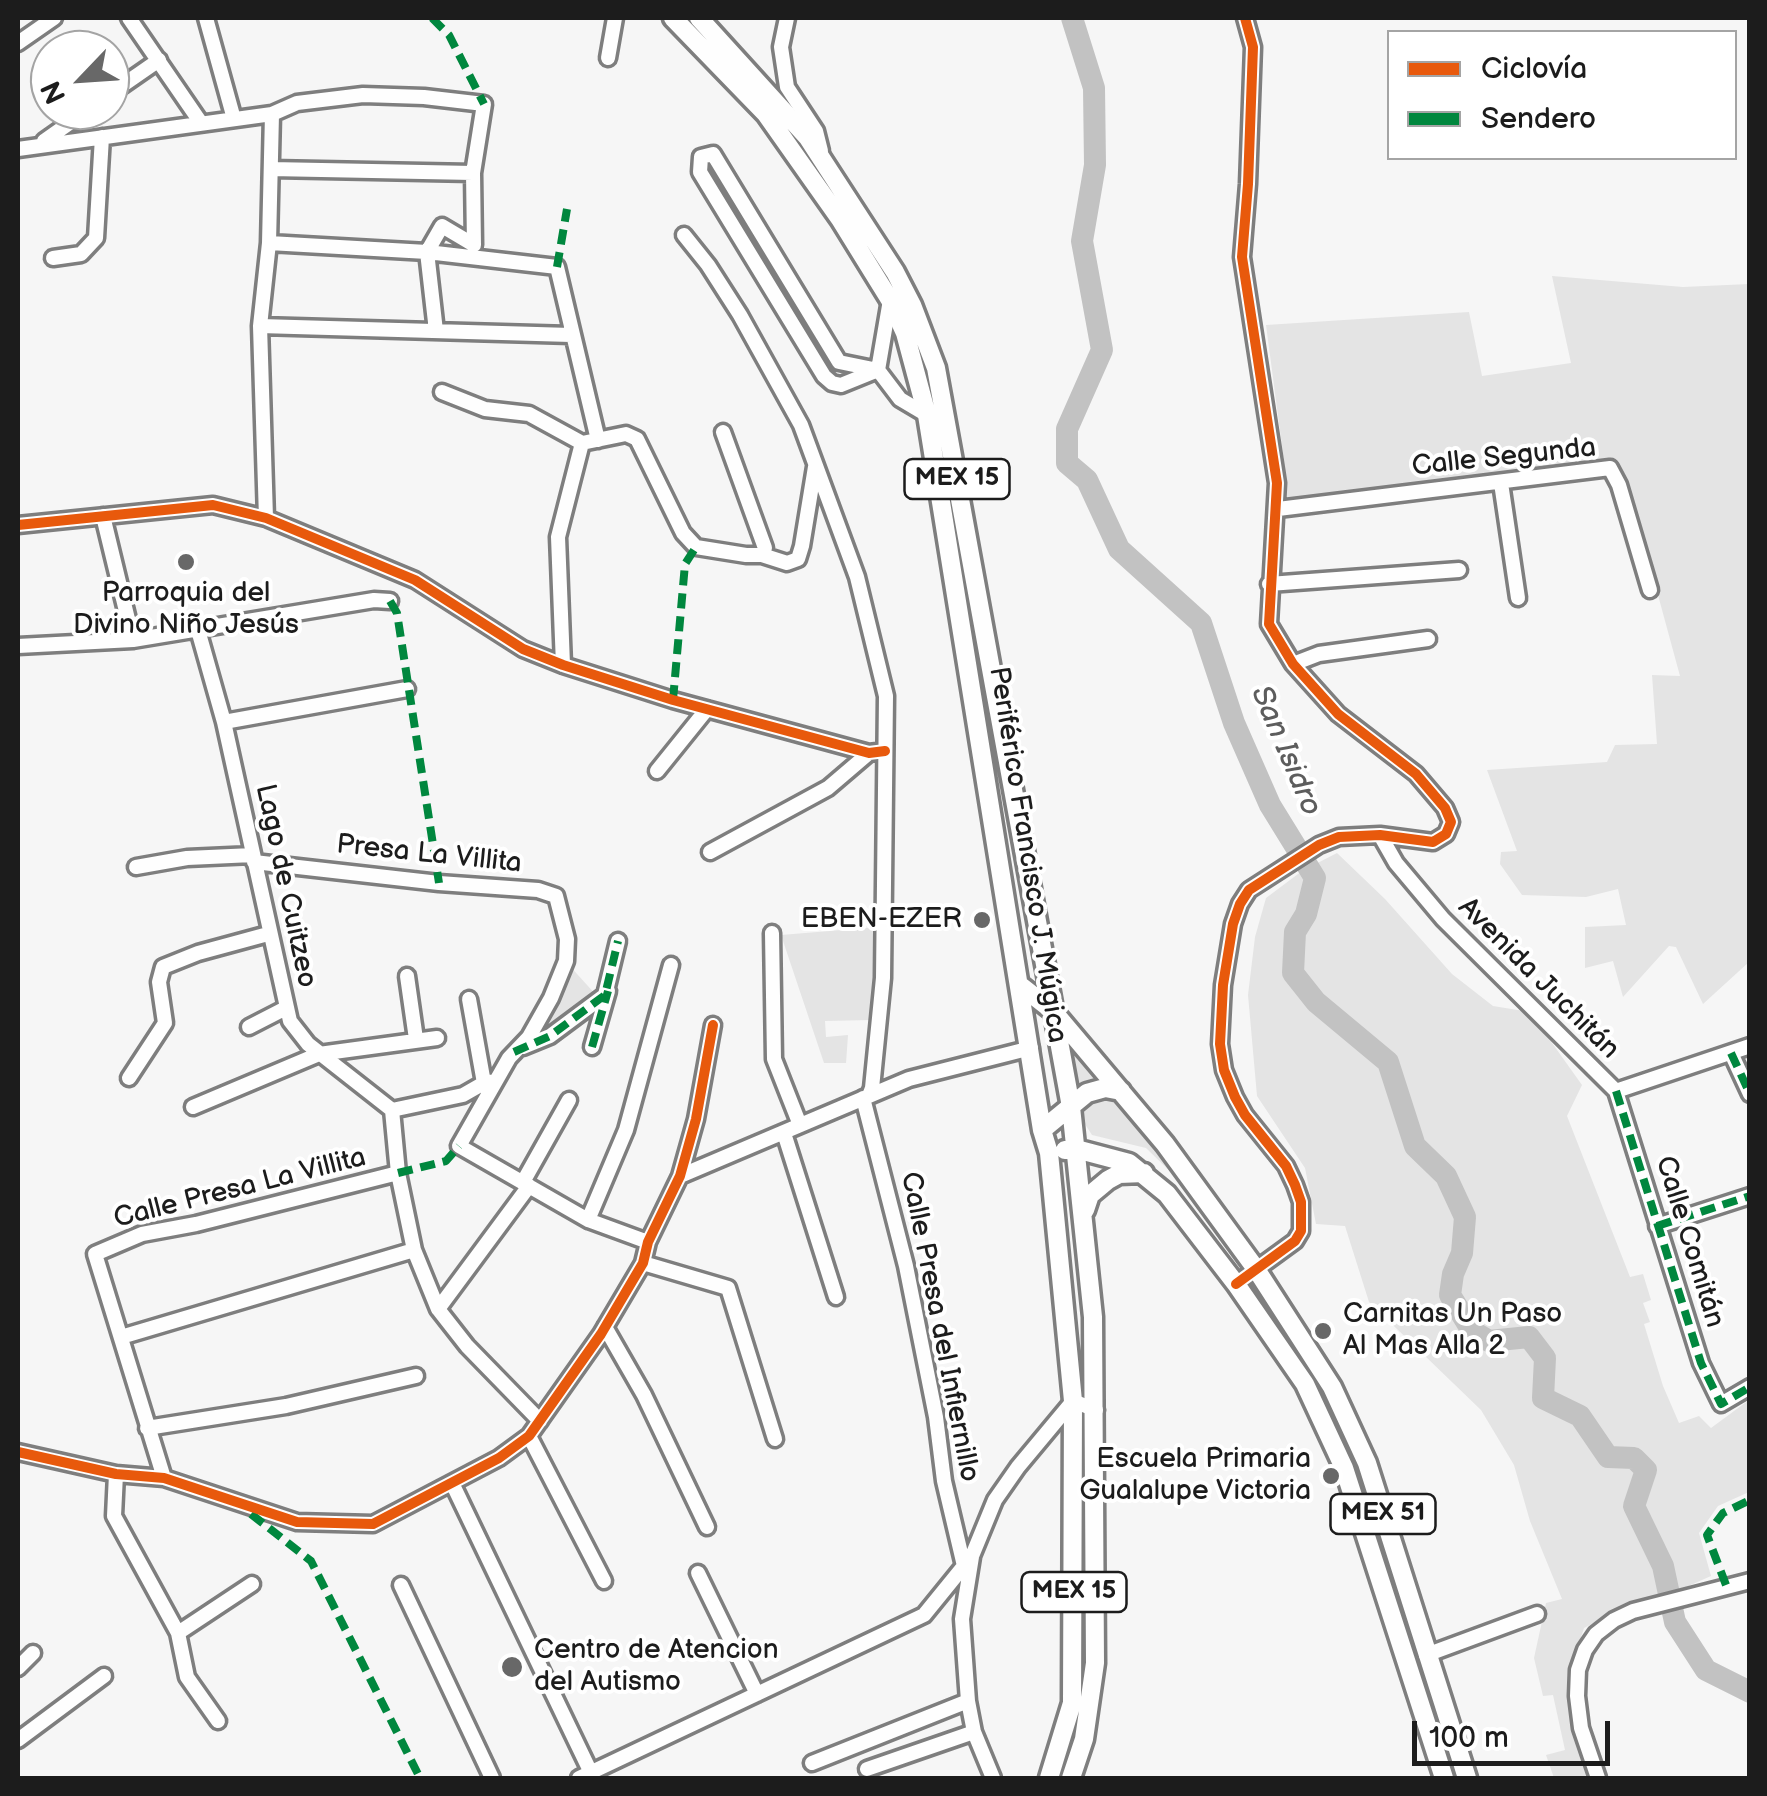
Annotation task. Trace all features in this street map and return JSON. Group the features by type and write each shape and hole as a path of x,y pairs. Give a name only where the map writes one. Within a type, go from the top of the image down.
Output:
{"main road":[{"name":"Periférico Francisco J. Múgica","path":"674,18 766,114 840,218 905,332 927,415 1048,1152 1073,1401 1072,1704 1048,1778"},
{"name":"Periférico Francisco J. Múgica","path":"699,18 766,90 824,161 895,272 912,304 936,368 1071,1107 1093,1317 1095,1663 1084,1739 1071,1778"},
{"name":"MEX 51","path":"1021,986 1053,1011 1121,1090 1256,1270 1332,1387 1359,1446 1466,1778"},
{"path":"1042,1130 1087,1092 1121,1090"},
{"name":"MEX 51","path":"1048,1152 1076,1149 1116,1157 1144,1172 1167,1194 1236,1284 1305,1384 1344,1468 1444,1778"},
{"path":"1084,1226 1085,1206 1098,1186 1119,1174 1144,1172"}],"street":[{"path":"18,43 54,18"},
{"path":"129,18 201,122"},
{"path":"206,18 234,119"},
{"path":"608,58 615,18"},
{"path":"787,18 781,48 787,87 816,131 824,161"},
{"path":"1236,1284 1296,1241 1301,1231 1301,1214 1286,1166 1235,1097 1220,1044 1222,985 1232,924 1249,890 1319,845 1339,837 1380,834 1433,842 1446,834 1451,822 1445,808 1416,774 1354,728 1294,664 1269,624 1277,483 1242,257 1252,47 1245,18"},
{"path":"130,80 159,60"},
{"path":"18,149 272,114 296,103 363,96 424,97 484,104 473,173 474,245 442,226 427,252 436,332"},
{"path":"266,518 260,326 269,243 272,114"},
{"path":"40,144 60,130"},
{"path":"53,258 81,254 96,238 102,137"},
{"path":"878,370 841,384 832,383 698,168 704,156 713,154 838,362 878,370 900,399 927,415"},
{"path":"270,169 473,173"},
{"path":"739,231 754,222"},
{"name":"Calle Presa del Infiernillo","path":"684,235 708,264 801,425 858,578 886,696 883,978 872,1088 866,1097 968,1561 962,1619 968,1701 987,1776"},
{"path":"269,243 427,252 558,267 590,442 558,537 563,664"},
{"path":"878,370 890,300"},
{"path":"792,324 808,314"},
{"path":"260,326 571,335"},
{"path":"442,392 485,409 529,414 590,442 626,434 637,439 688,542 696,547 746,556 762,554 787,563 798,559 816,460"},
{"path":"723,432 766,548 762,554"},
{"name":"Calle Segunda","path":"1278,509 1610,468 1620,485 1650,590"},
{"path":"1501,483 1518,598"},
{"path":"18,526 213,505 266,518 415,580 524,649 563,664 706,709 868,752 885,751"},
{"path":"102,516 133,640"},
{"path":"1269,584 1460,570"},
{"path":"18,646 133,640 374,600 390,601"},
{"name":"Lago de Cuitzeo","path":"198,630 224,722 286,1008 298,1034 392,1110"},
{"path":"1294,664 1319,654 1428,639"},
{"path":"224,722 407,689"},
{"path":"657,772 706,709"},
{"path":"710,852 828,788 868,752"},
{"name":"Avenida Juchitán","path":"1380,834 1396,863 1442,920 1616,1091 1750,1046"},
{"path":"136,867 186,858 254,858"},
{"name":"Presa La Villita","path":"254,858 439,883 538,890 556,896 565,926 566,961 541,1018 490,1082 459,1146 526,1184"},
{"path":"772,933 774,1060 800,1125"},
{"path":"129,1078 164,1023 162,968 198,953 268,934"},
{"path":"592,1048 618,940"},
{"path":"588,1220 626,1130 670,965"},
{"path":"407,976 416,1040"},
{"path":"514,1052 550,1036 608,991"},
{"path":"469,1000 490,1082 464,1095 392,1110 398,1173 414,1250 438,1308 467,1346 540,1421"},
{"path":"249,1026 286,1008"},
{"path":"18,1452 116,1474 164,1478 296,1522 373,1524 452,1484 529,1436 644,1263 648,1242 680,1176 699,1108 713,1025"},
{"path":"193,1106 319,1054 436,1038"},
{"path":"680,1176 950,1066 1031,1048"},
{"path":"1731,1052 1750,1094"},
{"name":"Calle Comitán","path":"1616,1091 1697,1353 1721,1404 1750,1387"},
{"path":"464,1095 470,1125"},
{"path":"438,1308 526,1184 569,1100"},
{"path":"784,1133 836,1297"},
{"name":"Calle Presa La Villita","path":"121,1338 95,1254 142,1234 398,1173"},
{"path":"526,1184 588,1220 648,1242"},
{"path":"1657,1226 1750,1196"},
{"path":"164,1478 121,1338 414,1250"},
{"path":"644,1263 728,1288 775,1438"},
{"path":"605,1327 644,1395 706,1527"},
{"path":"147,1428 286,1406 416,1376"},
{"path":"452,1484 588,1776 924,1615 968,1561 994,1500 1073,1401 1096,1410"},
{"path":"529,1436 604,1581"},
{"path":"116,1474 114,1516 178,1633 187,1677 218,1721"},
{"path":"698,1573 758,1694"},
{"path":"1598,1778 1581,1728 1577,1696 1578,1670 1596,1634 1633,1612 1750,1581"},
{"path":"178,1633 252,1584"},
{"path":"401,1585 492,1778"},
{"path":"1426,1655 1536,1614"},
{"path":"18,1668 33,1653"},
{"path":"18,1740 104,1676"},
{"path":"812,1763 968,1701"},
{"path":"867,1769 974,1732"}],"shaded area":[{"path":"1552,276 1683,287 1749,284 1749,962 1703,1004 1676,947 1669,946 1623,997 1613,961 1585,968 1585,927 1626,925 1618,889 1586,897 1522,895 1500,864 1501,852 1517,851 1487,770 1607,762 1615,745 1657,744 1652,675 1680,676 1649,562 1614,464 1606,461 1286,504 1266,325 1469,312 1482,376 1571,363"},
{"path":"1337,853 1385,899 1452,974 1493,1006 1530,1012 1582,1085 1567,1116 1630,1277 1643,1274 1651,1300 1643,1303 1650,1322 1644,1324 1679,1423 1699,1416 1711,1428 1749,1400 1749,1492 1718,1506 1699,1533 1711,1576 1626,1607 1584,1628 1568,1677 1571,1722 1588,1778 1554,1778 1546,1755 1565,1750 1553,1695 1543,1696 1534,1658 1546,1603 1562,1599 1530,1521 1514,1465 1481,1410 1369,1302 1345,1226 1316,1224 1305,1168 1257,1096 1248,995 1255,937 1266,898 1302,871"},
{"path":"878,927 878,977 871,1020 825,1021 826,1037 848,1035 846,1063 824,1063 781,935"},
{"path":"568,964 597,996 530,1041"},
{"path":"1074,1056 1082,1058 1126,1101 1188,1189 1146,1148 1092,1135 1081,1118 1069,1063"}],"waterway":[{"name":"San Isidro","path":"1072,18 1094,88 1095,165 1082,241 1102,350 1067,429 1067,463 1087,480 1119,549 1201,623 1234,723 1270,805 1315,878 1306,914 1295,932 1293,973 1316,1002 1388,1062 1415,1146 1446,1176 1465,1217 1462,1253 1450,1295 1472,1331 1489,1341 1529,1337 1545,1358 1543,1398 1580,1416 1608,1457 1634,1458 1646,1470 1634,1506 1663,1566 1675,1622 1706,1670 1750,1692"}],"marked path":[{"path":"432,18 449,35 484,104"},
{"path":"557,267 567,209"},
{"path":"673,700 685,564 696,547"},
{"path":"390,601 397,613 439,883"},
{"path":"514,1052 550,1036 605,995 618,941"},
{"path":"592,1047 608,991"},
{"path":"1731,1053 1750,1094"},
{"path":"1616,1091 1701,1363 1721,1404 1750,1387"},
{"path":"398,1173 446,1161 459,1146"},
{"path":"1657,1226 1750,1196"},
{"path":"1726,1585 1707,1535 1723,1513 1750,1500"},
{"path":"251,1514 311,1561 420,1778"}],"cycle path":[{"path":"1236,1284 1295,1241 1301,1231 1301,1202 1286,1166 1245,1115 1224,1070 1220,1044 1223,985 1240,904 1249,890 1319,845 1339,837 1380,835 1433,842 1446,834 1451,822 1445,808 1416,774 1338,714 1293,664 1269,624 1277,483 1242,257 1253,47 1245,18"},
{"path":"18,525 213,505 266,518 415,580 523,649 563,665 673,700 869,753 885,751"},
{"path":"18,1452 116,1474 164,1478 297,1522 373,1524 499,1458 529,1436 601,1334 643,1263 648,1242 680,1176 696,1119 713,1025"}],"place":[{"name":"Parroquia del Divino Niño Jesús","path":"186,562"},
{"name":"EBEN-EZER","path":"982,920"},
{"name":"Carnitas Un Paso Al Mas Alla 2","path":"1323,1331"},
{"name":"Escuela Primaria Gualalupe Victoria","path":"1331,1476"},
{"name":"Centro de Atencion del Autismo","path":"512,1667"}]}
